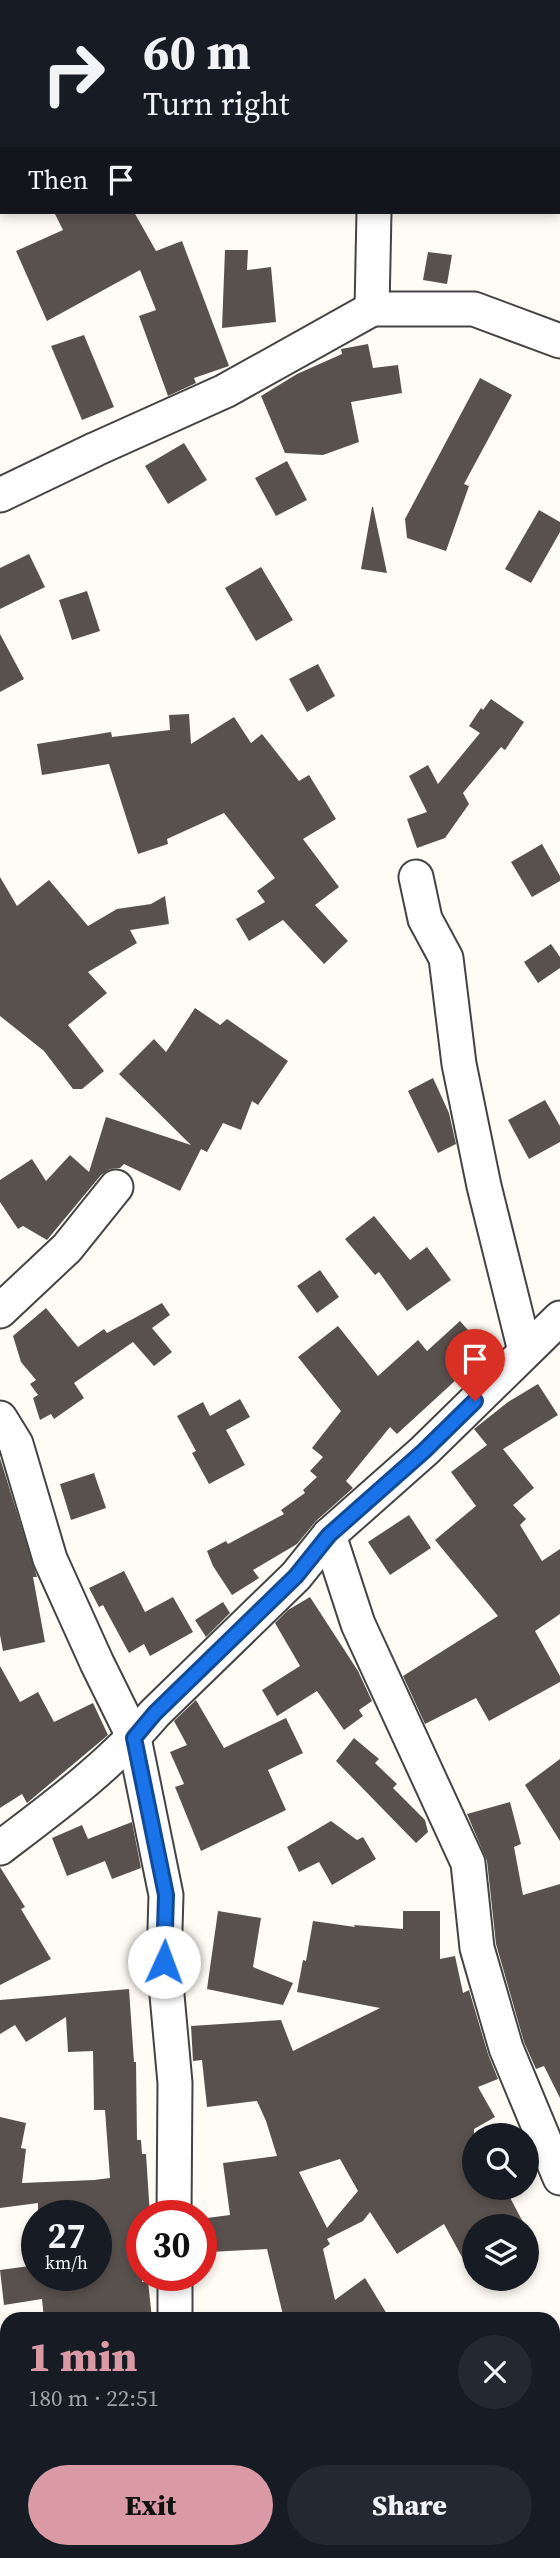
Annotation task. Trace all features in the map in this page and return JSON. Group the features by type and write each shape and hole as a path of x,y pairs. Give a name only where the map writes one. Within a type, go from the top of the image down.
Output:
{"street":[{"path":"372,309 374,214"},
{"path":"0,495 225,391 372,309 474,309 560,341"},
{"path":"416,877 425,919 446,958 459,1065 484,1186 525,1350"},
{"path":"0,1311 67,1248 116,1187"},
{"path":"0,1848 72,1793 134,1738 155,1713 296,1576 329,1535 424,1451 560,1318"},
{"path":"0,1418 16,1444 50,1559 134,1738 166,1895 164,1962 175,2083 174,2200"},
{"path":"329,1535 358,1624 468,1863 477,1948 506,2048 560,2178"},
{"path":"175,2291 175,2312"}],"building":[{"path":"55,214 135,214 156,251 182,241 229,366 194,378 196,383 168,396 139,316 156,310 140,270 47,321 16,251 63,230"},
{"path":"225,250 248,250 247,270 271,267 276,322 222,328"},
{"path":"428,252 452,255 447,284 423,280"},
{"path":"84,335 114,407 82,420 51,346"},
{"path":"368,344 373,368 398,365 402,393 351,402 359,442 323,455 285,453 261,396 297,374 342,354 341,349"},
{"path":"480,378 512,395 464,484 469,486 446,551 407,538 405,519"},
{"path":"184,443 207,480 168,504 145,466"},
{"path":"287,461 307,500 276,516 255,478"},
{"path":"373,507 387,573 361,569"},
{"path":"539,510 560,522 560,532 531,583 505,569"},
{"path":"29,554 45,587 0,609 0,568"},
{"path":"261,567 293,620 256,641 225,588"},
{"path":"87,591 100,631 72,640 59,600"},
{"path":"0,634 24,679 0,692"},
{"path":"318,664 335,696 307,712 289,679"},
{"path":"491,699 524,722 505,750 501,747 463,793 469,804 445,838 417,848 407,819 427,812 409,776 428,765 438,784 480,733 469,726"},
{"path":"189,714 191,744 234,717 251,743 262,734 299,781 309,775 336,819 303,839 339,887 315,905 348,941 324,964 283,920 249,941 236,919 265,902 257,891 275,878 224,813 167,839 168,844 138,854 109,764 42,775 37,744 111,732 112,737 170,730 169,715"},
{"path":"542,844 560,876 560,881 532,897 511,862"},
{"path":"0,877 17,906 49,880 88,926 117,909 151,904 165,896 169,924 130,930 137,943 88,972 107,993 68,1025 104,1071 82,1089 73,1089 44,1051 0,1016"},
{"path":"551,944 560,957 560,968 538,983 524,962"},
{"path":"195,1008 220,1025 227,1019 288,1061 258,1105 252,1101 241,1130 223,1123 207,1152 201,1149 180,1191 124,1164 101,1175 47,1240 23,1226 18,1229 0,1202 0,1180 32,1159 46,1181 70,1155 89,1172 106,1117 191,1145 119,1074 154,1039 166,1052"},
{"path":"433,1078 449,1113 456,1144 438,1153 408,1091"},
{"path":"545,1100 560,1126 560,1142 529,1159 508,1120"},
{"path":"374,1216 410,1260 427,1247 451,1280 407,1311 379,1272 375,1275 345,1239"},
{"path":"320,1270 339,1297 317,1313 297,1286"},
{"path":"162,1303 170,1315 152,1328 172,1352 154,1366 133,1342 74,1383 84,1398 54,1419 51,1414 40,1420 33,1398 38,1395 30,1384 36,1380 21,1362 13,1336 46,1308 78,1347 104,1329 107,1333"},
{"path":"460,1321 492,1357 461,1384 457,1379 397,1434 390,1427 346,1481 353,1488 316,1521 297,1544 253,1570 259,1578 232,1595 213,1566 207,1551 226,1541 228,1544 284,1514 281,1510 305,1493 303,1490 317,1477 310,1471 323,1457 312,1448 341,1411 298,1357 338,1326 378,1376 418,1340 427,1351"},
{"path":"538,1384 558,1415 503,1449 534,1488 513,1505 526,1519 520,1525 542,1561 560,1549 560,1614 535,1631 560,1676 560,1682 489,1721 476,1698 425,1724 403,1676 498,1616 435,1540 476,1506 451,1472 487,1445 474,1429 508,1402"},
{"path":"240,1399 250,1417 226,1430 245,1465 209,1484 192,1453 196,1451 177,1416 203,1402 210,1416"},
{"path":"0,1458 37,1577 33,1577 45,1642 3,1651 0,1635"},
{"path":"94,1473 106,1508 71,1520 60,1484"},
{"path":"409,1515 431,1548 390,1575 368,1542"},
{"path":"124,1571 145,1612 173,1597 193,1632 150,1656 144,1644 129,1653 103,1605 99,1607 89,1588"},
{"path":"310,1597 358,1671 372,1701 359,1710 363,1716 344,1730 317,1691 277,1716 262,1690 300,1666 275,1623 288,1610"},
{"path":"223,1602 230,1613 206,1637 195,1620"},
{"path":"0,1666 20,1702 38,1692 54,1722 93,1703 108,1735 27,1803 22,1794 0,1808"},
{"path":"196,1700 224,1748 286,1718 303,1753 268,1770 286,1810 201,1851 175,1787 184,1784 170,1752 187,1745 174,1721"},
{"path":"354,1738 379,1759 375,1763 397,1784 393,1788 425,1820 428,1832 416,1843 336,1761"},
{"path":"560,1759 560,1841 525,1785"},
{"path":"510,1802 521,1844 514,1847 523,1895 560,1884 560,2098 544,2066 536,2069 524,2042 496,1944 487,1861 467,1814"},
{"path":"331,1821 357,1840 363,1837 376,1859 332,1885 319,1862 299,1872 287,1847"},
{"path":"132,1822 141,1868 112,1879 105,1861 67,1876 52,1838 82,1825 88,1839"},
{"path":"0,1867 25,1907 21,1909 51,1959 0,1985"},
{"path":"218,1911 261,1918 253,1967 293,1983 283,2005 207,1989"},
{"path":"403,1911 440,1911 440,1959 455,1956 463,1993 469,1990 498,2079 478,2087 495,2117 484,2123 462,2123 462,2200 511,2200 519,2214 462,2214 462,2257 444,2224 397,2254 370,2212 363,2221 327,2239 330,2244 323,2249 335,2300 365,2278 386,2312 282,2312 267,2249 217,2252 217,2217 230,2215 223,2163 277,2156 257,2101 207,2107 202,2060 193,2061 191,2026 281,2020 293,2051 380,2008 297,1992 313,1921 355,1927 354,1925 403,1929","holes":["340,2159 358,2191 327,2228 299,2172"]},
{"path":"129,1989 136,2062 137,2140 141,2140 142,2154 146,2154 149,2200 126,2200 126,2291 149,2291 151,2312 43,2312 42,2299 4,2305 0,2270 21,2267 21,2291 112,2291 112,2200 21,2200 21,2205 0,2208 0,2117 26,2123 21,2148 26,2149 22,2183 110,2178 105,2110 94,2110 93,2051 68,2052 66,2017 26,2042 15,2025 0,2034 0,2000"}],"route":[{"path":"164,1962 166,1895 134,1738 155,1713 296,1576 329,1535 424,1451 475,1401"}]}
